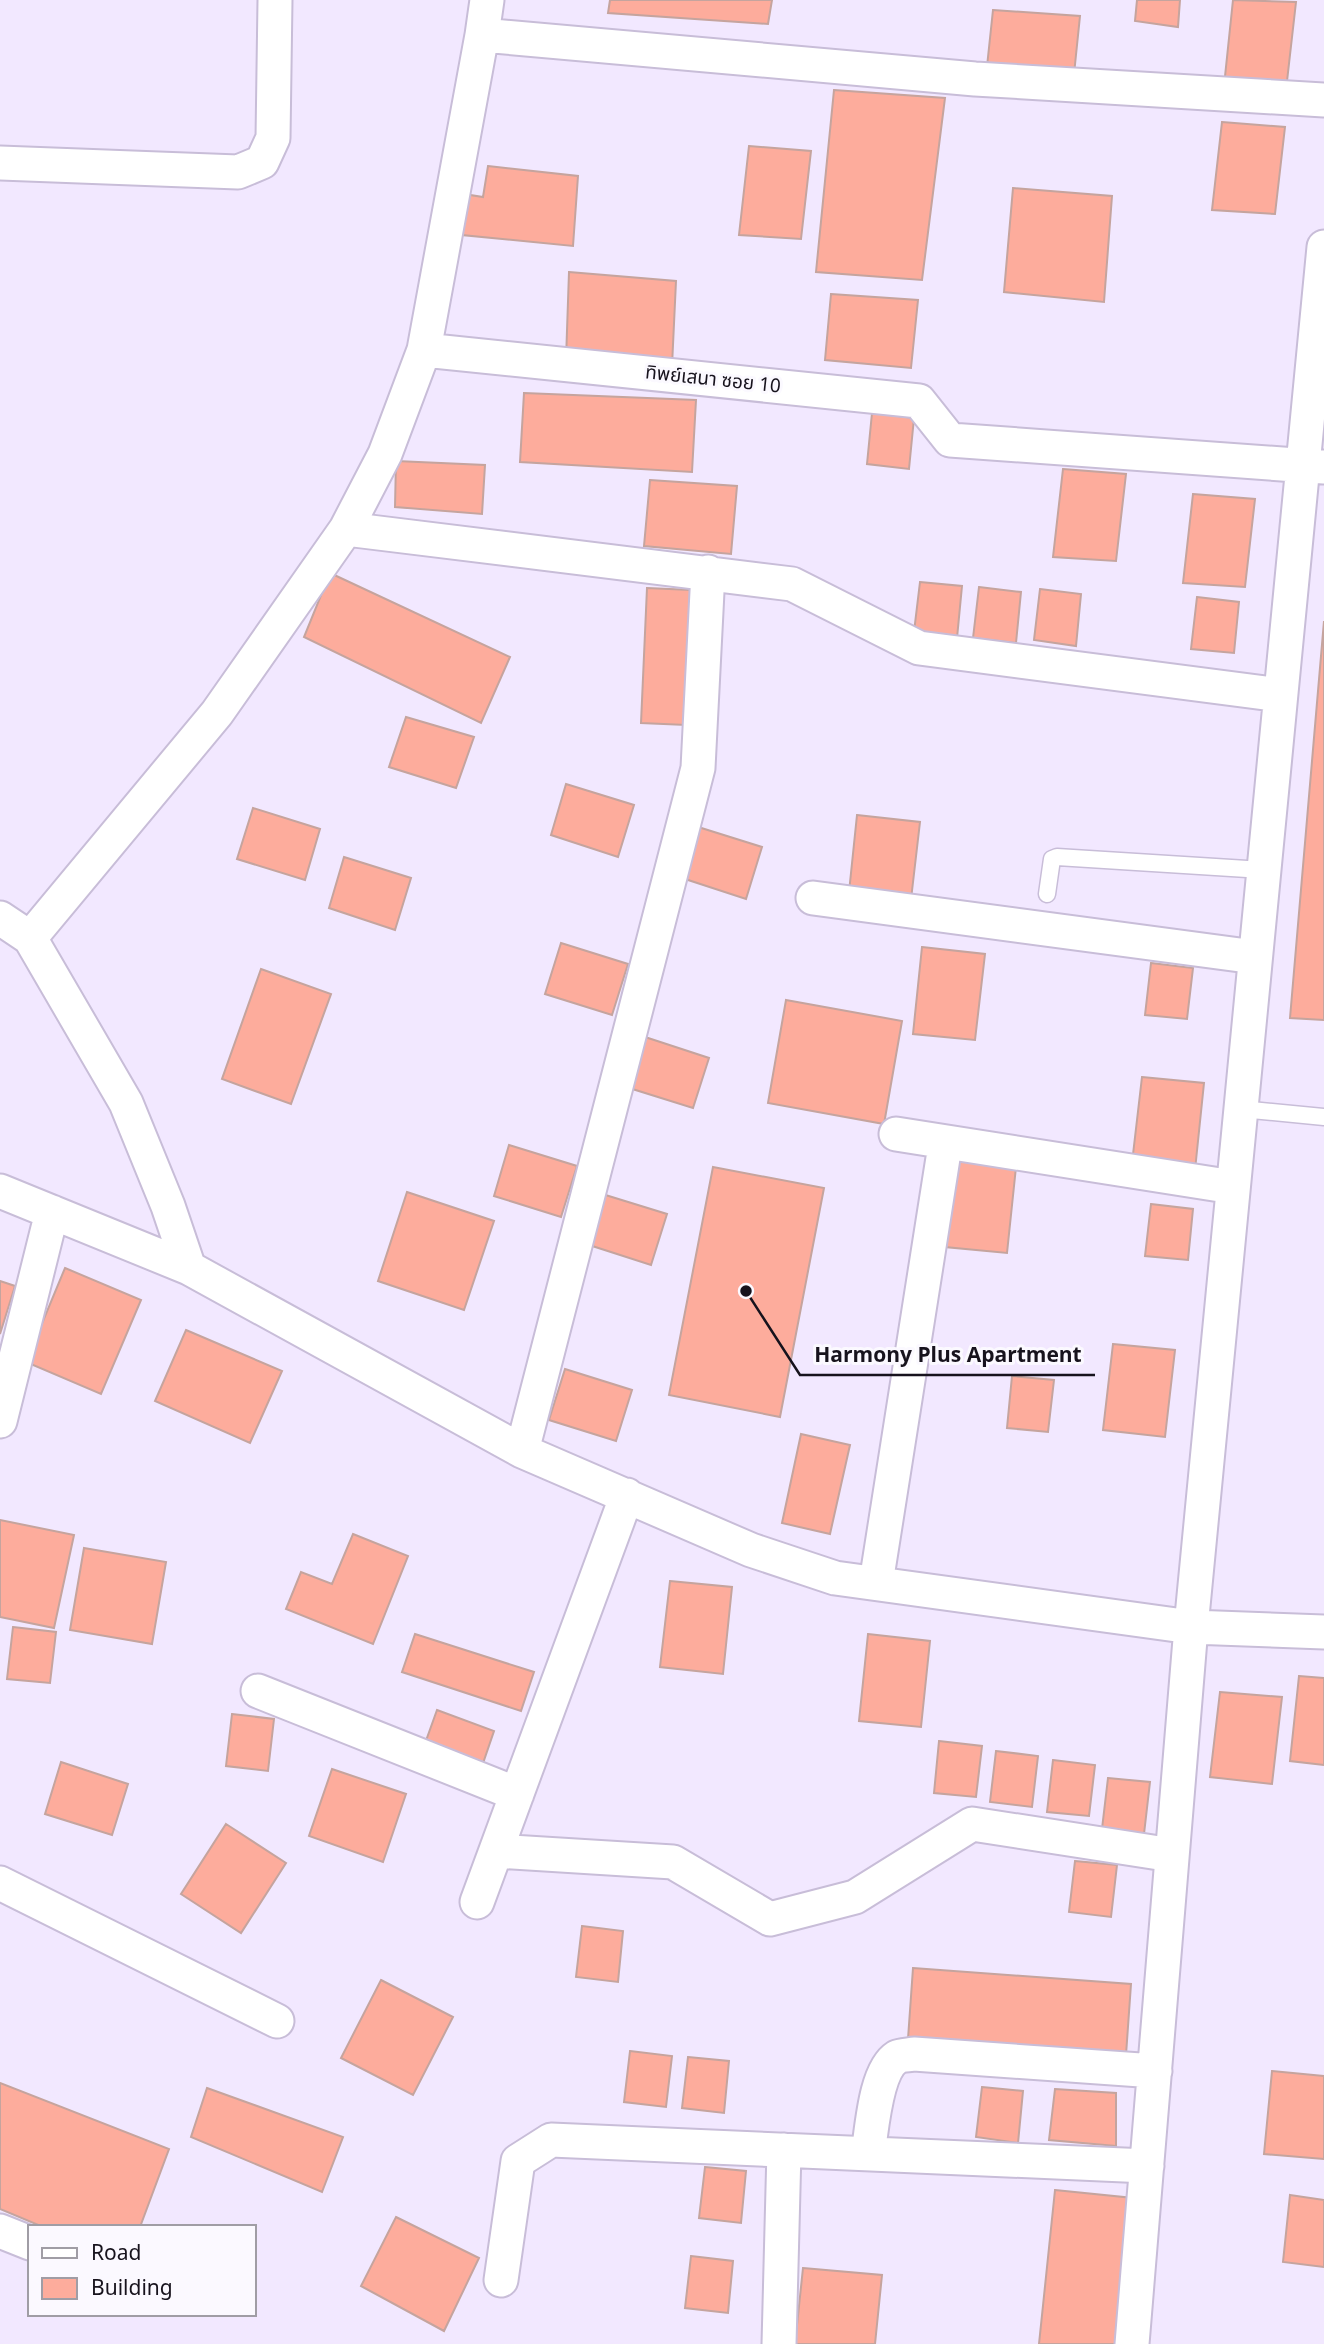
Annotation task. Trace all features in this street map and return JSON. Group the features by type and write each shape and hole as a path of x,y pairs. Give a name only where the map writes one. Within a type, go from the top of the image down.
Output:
{"street":[{"path":"0,163 238,172 262,162 273,138 275,0"},
{"path":"30,938 216,713 346,529 385,454 424,350 487,0"},
{"path":"482,35 975,79 1324,100"},
{"path":"1132,2344 1191,1627 1263,870 1280,695 1313,467 1324,247"},
{"name":"ทิพย์เสนา ซอย 10","path":"424,350 919,401 950,440 1313,467"},
{"path":"346,529 792,584 919,648 1280,695"},
{"path":"522,1451 698,768 708,572"},
{"path":"813,898 1255,957"},
{"path":"0,918 30,938 126,1104 168,1206 189,1268"},
{"path":"896,1134 1233,1187"},
{"path":"876,1583 943,1158"},
{"path":"0,1191 189,1268 522,1451 751,1550 835,1578 1191,1627 1324,1632"},
{"path":"0,1421 52,1212"},
{"path":"477,1902 626,1495"},
{"path":"258,1691 517,1794"},
{"path":"496,1851 673,1862 770,1919 855,1897 972,1824 1172,1855"},
{"path":"0,1883 277,2021"},
{"path":"868,2154 877,2097 886,2070 898,2057 914,2054 1155,2071"},
{"path":"501,2280 518,2161 551,2140 1147,2166"},
{"path":"779,2344 784,2150"},
{"path":"0,2231 28,2242"}],"lane":[{"path":"1047,894 1052,859 1065,856 1263,870"},
{"path":"1241,1109 1324,1117"}],"building":[{"path":"610,0 772,0 768,24 608,13"},
{"path":"1137,0 1180,0 1178,27 1135,21"},
{"path":"1233,0 1296,2 1286,90 1224,86"},
{"path":"993,10 1080,16 1073,84 986,76"},
{"path":"834,90 945,98 922,280 816,272"},
{"path":"1222,122 1285,127 1275,214 1212,210"},
{"path":"749,146 811,151 801,239 739,235"},
{"path":"488,166 578,176 573,246 462,235 470,195 483,197"},
{"path":"1013,188 1112,196 1104,302 1004,292"},
{"path":"569,272 676,281 672,366 566,360"},
{"path":"831,294 918,300 911,368 825,360"},
{"path":"524,393 696,400 692,472 520,462"},
{"path":"872,413 914,418 909,469 867,464"},
{"path":"396,461 485,465 482,514 395,507"},
{"path":"1063,469 1126,474 1116,561 1053,557"},
{"path":"650,480 737,486 731,554 644,546"},
{"path":"1193,494 1255,499 1245,587 1183,583"},
{"path":"330,573 510,657 481,723 304,637"},
{"path":"920,582 962,586 957,638 914,632"},
{"path":"979,587 1021,592 1016,643 973,638"},
{"path":"647,588 691,590 686,725 641,723"},
{"path":"1040,589 1081,594 1076,646 1034,640"},
{"path":"1197,597 1239,602 1234,653 1191,649"},
{"path":"1324,621 1324,1020 1290,1018"},
{"path":"406,717 474,737 456,788 389,767"},
{"path":"566,784 634,805 618,857 551,835"},
{"path":"253,808 320,829 305,880 237,859"},
{"path":"857,815 920,822 910,908 848,902"},
{"path":"695,826 762,847 746,899 679,877"},
{"path":"344,857 411,878 395,930 329,908"},
{"path":"561,943 628,964 612,1015 545,994"},
{"path":"922,947 985,954 975,1040 913,1034"},
{"path":"1151,963 1193,968 1187,1019 1145,1015"},
{"path":"261,969 331,994 291,1104 222,1079"},
{"path":"786,1000 902,1021 884,1124 768,1103"},
{"path":"642,1036 709,1058 693,1108 626,1087"},
{"path":"1142,1077 1204,1083 1195,1170 1132,1163"},
{"path":"509,1145 577,1166 561,1217 494,1196"},
{"path":"954,1160 1016,1167 1007,1253 945,1247"},
{"path":"713,1167 824,1188 780,1417 669,1395"},
{"path":"407,1192 494,1221 464,1310 378,1281"},
{"path":"599,1193 667,1214 651,1265 583,1243"},
{"path":"1151,1204 1193,1209 1188,1260 1145,1256"},
{"path":"65,1268 141,1300 101,1394 26,1362"},
{"path":"0,1281 15,1286 0,1334"},
{"path":"186,1330 282,1371 250,1443 155,1401"},
{"path":"1113,1344 1175,1350 1165,1437 1103,1430"},
{"path":"565,1369 632,1390 616,1441 549,1420"},
{"path":"1012,1376 1054,1380 1048,1432 1007,1428"},
{"path":"801,1434 850,1445 830,1534 782,1523"},
{"path":"0,1520 74,1535 54,1628 0,1617"},
{"path":"353,1534 408,1556 373,1644 286,1609 301,1572 332,1584"},
{"path":"84,1548 166,1562 152,1644 70,1630"},
{"path":"670,1581 732,1587 723,1674 660,1667"},
{"path":"13,1627 56,1632 50,1683 7,1679"},
{"path":"415,1634 534,1672 521,1711 402,1672"},
{"path":"868,1634 930,1641 921,1727 859,1721"},
{"path":"1299,1676 1324,1678 1324,1765 1290,1761"},
{"path":"1220,1692 1282,1697 1272,1784 1210,1777"},
{"path":"437,1710 494,1731 480,1772 422,1752"},
{"path":"232,1714 274,1719 268,1771 226,1766"},
{"path":"939,1741 982,1746 976,1797 934,1793"},
{"path":"996,1751 1038,1756 1032,1807 990,1802"},
{"path":"1053,1760 1095,1765 1089,1816 1047,1812"},
{"path":"61,1762 128,1784 112,1835 45,1814"},
{"path":"332,1769 406,1794 383,1862 309,1836"},
{"path":"1108,1778 1150,1782 1144,1834 1102,1829"},
{"path":"226,1824 286,1863 241,1933 181,1894"},
{"path":"1075,1861 1117,1865 1111,1917 1069,1912"},
{"path":"582,1926 623,1931 618,1982 576,1977"},
{"path":"913,1968 1131,1984 1126,2055 908,2039"},
{"path":"381,1980 453,2017 413,2095 341,2058"},
{"path":"630,2051 672,2056 666,2107 624,2102"},
{"path":"688,2057 729,2061 724,2113 682,2108"},
{"path":"1272,2071 1324,2076 1324,2159 1264,2154"},
{"path":"0,2083 169,2149 141,2225 38,2225 0,2209"},
{"path":"982,2087 1023,2091 1018,2143 976,2137"},
{"path":"207,2088 343,2137 322,2192 191,2137"},
{"path":"1055,2089 1116,2093 1116,2146 1049,2140"},
{"path":"705,2167 746,2171 741,2223 699,2218"},
{"path":"1055,2190 1133,2198 1118,2344 1039,2344"},
{"path":"1290,2195 1324,2200 1324,2267 1283,2262"},
{"path":"396,2217 479,2258 444,2331 361,2286"},
{"path":"691,2256 733,2261 728,2313 685,2308"},
{"path":"803,2268 882,2275 875,2344 795,2344"}],"place":[{"name":"Harmony Plus Apartment","path":"746,1291"}]}
